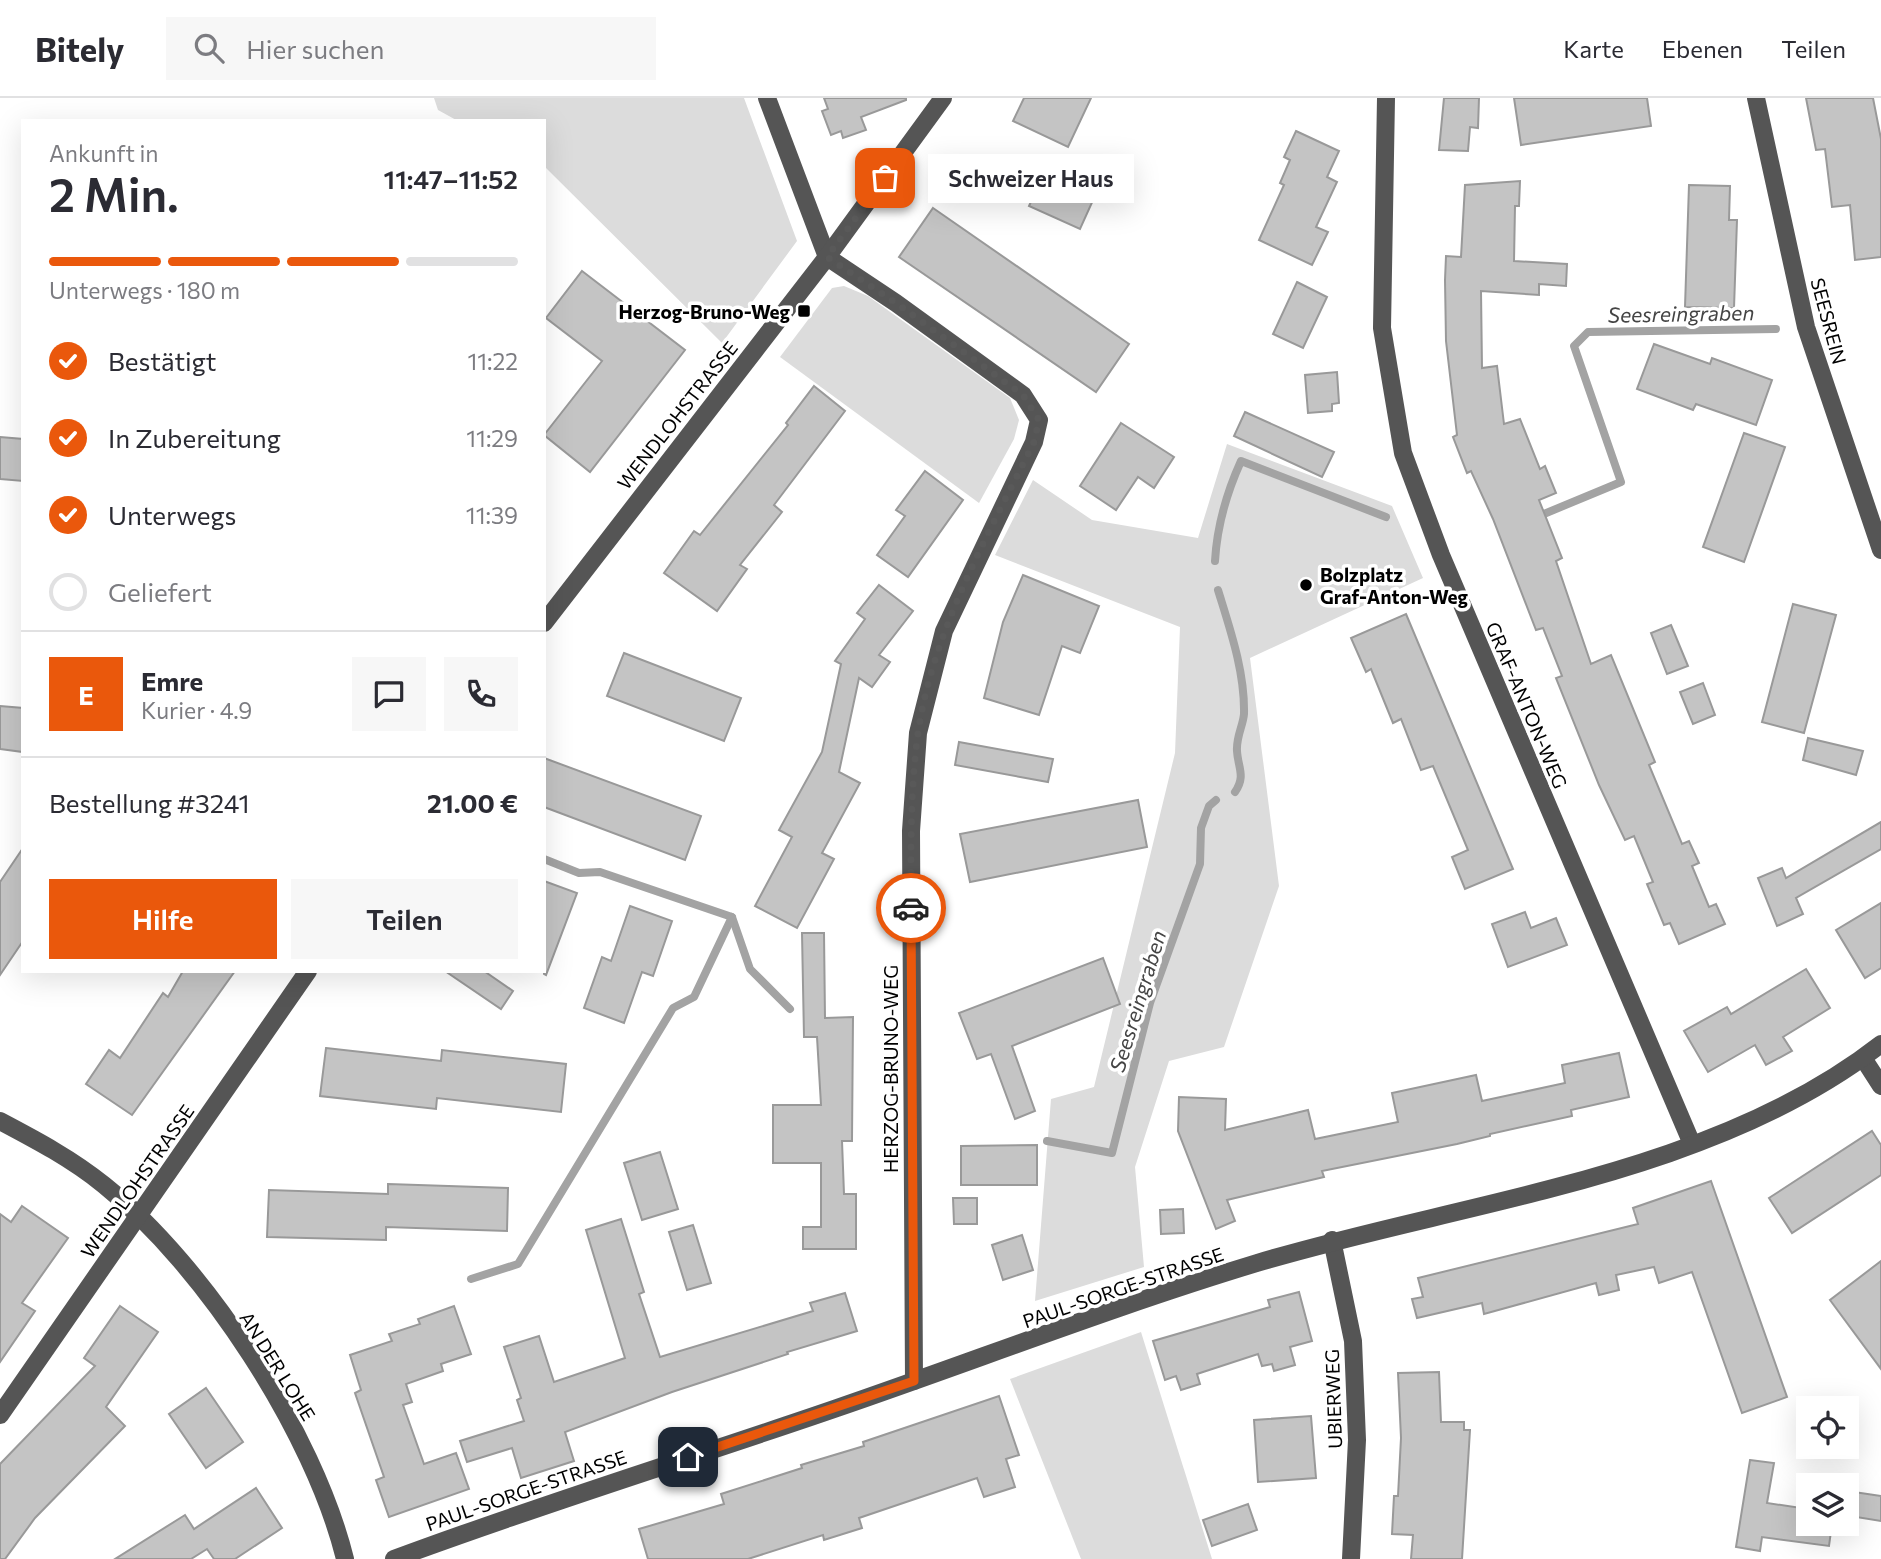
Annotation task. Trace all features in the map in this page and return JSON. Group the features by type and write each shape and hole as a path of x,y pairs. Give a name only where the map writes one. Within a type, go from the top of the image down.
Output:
{"street":[{"path":"767,98 827,257"},
{"name":"WENDLOHSTRASSE","path":"546,620 827,257 943,98"},
{"name":"GRAF-ANTON-WEG","path":"1386,98 1382,328 1403,453 1441,555 1692,1144"},
{"name":"SEESREIN","path":"1756,98 1806,327 1881,550"},
{"name":"HERZOG-BRUNO-WEG","path":"827,257 896,303 1023,395 1039,420 1034,442 944,631 918,733 911,831 914,1381"},
{"name":"WENDLOHSTRASSE","path":"0,1415 307,973"},
{"name":"PAUL-SORGE-STRASSE","path":"394,1559 528,1509 914,1381 1209,1278 1332,1240 1588,1180 1692,1144 1779,1106 1863,1058 1881,1044"},
{"path":"1863,1058 1881,1086"},
{"name":"AN DER LOHE","path":"0,1121 64,1156 140,1216 164,1241 233,1331 270,1387 304,1447 326,1496 345,1559"},
{"name":"UBIERWEG","path":"1332,1240 1353,1341 1357,1440 1350,1559"}],"shaded area":[{"path":"434,98 744,98 797,241 722,343 546,168 546,119 454,119 438,110"},
{"path":"844,286 868,296 1010,398 1019,420 1014,439 979,503 780,357 832,288"},
{"path":"1227,444 1392,506 1423,578 1250,658 1279,886 1224,1047 1169,1061 1135,1167 1144,1267 1035,1301 1051,1099 1094,1087 1175,753 1180,627 995,555 1033,480 1092,520 1198,538"},
{"path":"1141,1332 1212,1559 1081,1559 1010,1379"}],"building":[{"path":"824,98 906,100 861,117 866,130 843,138 841,131 831,135 822,111 828,109"},
{"path":"1024,98 1091,98 1068,147 1013,121"},
{"path":"1444,98 1479,98 1478,128 1470,127 1468,151 1439,150"},
{"path":"1514,98 1647,98 1651,126 1521,145"},
{"path":"1806,98 1873,98 1881,139 1881,257 1855,260 1850,205 1832,207 1825,149 1816,150"},
{"path":"1296,131 1339,151 1327,177 1337,182 1316,227 1328,232 1312,265 1259,240 1284,185 1280,183 1290,160 1284,157"},
{"path":"1048,164 1099,187 1080,229 1029,206"},
{"path":"1520,181 1519,206 1515,206 1514,261 1567,264 1566,286 1539,284 1539,295 1481,291 1482,368 1497,366 1504,424 1520,419 1540,469 1545,466 1556,493 1539,500 1562,558 1556,561 1591,664 1611,655 1655,762 1649,765 1682,844 1689,841 1699,863 1692,866 1709,907 1716,904 1725,924 1679,944 1670,923 1664,925 1647,884 1653,882 1634,836 1625,840 1599,785 1556,678 1562,676 1543,628 1536,630 1493,519 1471,471 1467,473 1453,437 1457,435 1446,341 1446,256 1461,257 1465,185"},
{"path":"1689,185 1730,186 1729,220 1737,220 1734,308 1685,307"},
{"path":"933,208 1129,344 1096,392 899,257"},
{"path":"582,271 685,350 590,472 546,437 546,432 602,361 546,318"},
{"path":"1297,282 1327,297 1303,348 1273,334"},
{"path":"1654,344 1710,364 1712,358 1772,380 1756,425 1696,404 1693,410 1637,389"},
{"path":"1337,372 1339,403 1332,404 1332,411 1308,413 1305,375"},
{"path":"814,386 845,411 774,505 782,512 740,565 747,569 717,611 664,573 694,531 700,535 788,425 786,423"},
{"path":"1245,412 1334,452 1322,477 1234,436"},
{"path":"1121,423 1174,457 1154,488 1138,477 1116,510 1080,486"},
{"path":"1744,433 1785,447 1744,562 1703,547"},
{"path":"0,437 21,439 21,481 0,479"},
{"path":"925,471 963,500 908,577 877,555 905,516 896,510"},
{"path":"1023,575 1099,606 1080,653 1062,646 1039,715 984,698 1003,622"},
{"path":"879,585 913,611 879,655 890,662 872,687 859,678 839,772 860,783 822,853 834,859 797,928 755,906 792,837 779,830 822,752 841,664 835,661 865,619 857,613"},
{"path":"1793,604 1836,615 1804,733 1762,722"},
{"path":"1406,614 1513,869 1465,889 1452,857 1468,850 1433,766 1421,770 1401,719 1393,723 1371,669 1366,672 1351,638"},
{"path":"1671,625 1688,666 1667,674 1651,633"},
{"path":"624,653 741,698 724,741 607,696"},
{"path":"1703,683 1715,715 1693,724 1680,692"},
{"path":"0,706 21,708 21,752 0,749"},
{"path":"1808,738 1863,751 1856,775 1803,760"},
{"path":"959,742 1053,759 1048,782 955,765"},
{"path":"546,759 701,816 685,860 546,808"},
{"path":"1138,800 1147,847 970,882 960,834"},
{"path":"1881,822 1881,849 1796,898 1803,914 1777,926 1758,878 1782,868 1786,878"},
{"path":"21,851 21,944 0,975 0,882"},
{"path":"546,882 577,893 546,975"},
{"path":"1881,903 1881,968 1865,978 1836,930"},
{"path":"630,906 672,921 653,976 642,972 624,1023 584,1008 602,957 611,961"},
{"path":"1525,912 1531,928 1556,918 1567,945 1508,967 1492,924"},
{"path":"802,933 824,933 825,1018 853,1017 852,1141 842,1141 844,1194 856,1194 856,1249 803,1249 803,1227 821,1227 821,1163 773,1163 773,1105 821,1105 817,1037 804,1037"},
{"path":"1103,958 1120,1004 1012,1046 1035,1111 1015,1119 991,1054 977,1059 959,1013"},
{"path":"1806,969 1830,1008 1783,1037 1792,1051 1766,1065 1755,1045 1708,1072 1684,1031 1727,1007 1731,1014"},
{"path":"182,973 234,973 132,1115 86,1084 109,1050 120,1058 163,993 168,997"},
{"path":"448,973 487,973 513,991 501,1009"},
{"path":"326,1048 441,1061 442,1050 566,1064 561,1112 437,1098 436,1109 320,1096"},
{"path":"1619,1053 1629,1097 1571,1110 1572,1116 1457,1144 1322,1171 1324,1177 1227,1200 1235,1221 1216,1229 1178,1131 1179,1097 1226,1099 1225,1130 1308,1110 1315,1139 1398,1122 1392,1093 1476,1075 1482,1101 1565,1083 1562,1065"},
{"path":"1872,1131 1881,1145 1881,1175 1792,1233 1769,1198"},
{"path":"1037,1145 1037,1185 961,1185 961,1146"},
{"path":"660,1152 678,1209 642,1220 624,1163"},
{"path":"1711,1181 1787,1397 1742,1413 1692,1272 1659,1283 1654,1267 1616,1275 1619,1290 1599,1295 1596,1283 1484,1314 1482,1303 1417,1318 1412,1299 1423,1297 1418,1278 1638,1224 1633,1208"},
{"path":"388,1184 508,1188 507,1231 386,1227 386,1240 267,1237 269,1190 388,1194"},
{"path":"953,1198 977,1198 977,1224 954,1224"},
{"path":"22,1206 68,1238 22,1303 35,1311 0,1362 0,1214 11,1222"},
{"path":"1183,1209 1184,1233 1161,1234 1160,1210"},
{"path":"621,1219 644,1292 639,1294 660,1357 813,1311 810,1303 845,1293 857,1331 787,1352 788,1354 672,1392 565,1432 574,1461 521,1478 512,1448 467,1462 460,1441 524,1421 517,1400 521,1398 504,1347 539,1336 554,1382 625,1358 586,1230"},
{"path":"693,1225 711,1283 687,1290 669,1232"},
{"path":"1022,1235 1033,1270 1003,1280 992,1245"},
{"path":"1881,1261 1881,1369 1830,1300"},
{"path":"1299,1292 1312,1341 1290,1347 1295,1365 1274,1371 1272,1364 1262,1366 1258,1354 1197,1374 1200,1384 1181,1390 1176,1376 1165,1380 1153,1341 1270,1307 1268,1300"},
{"path":"120,1306 158,1332 106,1407 125,1426 35,1518 5,1559 0,1559 0,1464 95,1366 84,1358"},
{"path":"454,1306 471,1354 441,1364 443,1371 406,1384 412,1402 403,1405 424,1464 456,1453 469,1489 389,1517 376,1480 384,1477 355,1393 361,1390 350,1355 392,1341 389,1334 420,1324 418,1319"},
{"path":"1439,1372 1441,1422 1464,1422 1464,1430 1470,1430 1462,1559 1411,1559 1413,1535 1392,1534 1394,1496 1398,1496 1401,1438 1398,1373"},
{"path":"206,1388 243,1442 206,1468 169,1414"},
{"path":"999,1396 1019,1455 1006,1459 1015,1487 984,1497 977,1478 859,1518 862,1528 824,1540 823,1535 748,1559 648,1559 639,1529 724,1504 721,1494 802,1468 801,1465 864,1446 863,1442"},
{"path":"1311,1416 1316,1478 1258,1482 1254,1420"},
{"path":"1750,1460 1774,1463 1767,1503 1796,1507 1796,1536 1830,1536 1829,1546 1762,1537 1760,1551 1736,1547"},
{"path":"256,1488 282,1528 235,1559 214,1559 207,1549 191,1559 115,1559 185,1515 194,1529"},
{"path":"1859,1493 1881,1496 1881,1521 1859,1517"},
{"path":"1248,1504 1257,1530 1212,1546 1203,1520"}],"waterway":[{"name":"Seesreingraben","path":"1539,516 1621,482 1574,346 1588,332 1776,329"},
{"name":"Seesreingraben","path":"1215,561 1224,510 1241,461 1386,517"},
{"name":"Seesreingraben","path":"1218,590 1236,651 1244,698 1244,714 1237,746 1241,776 1235,792"},
{"name":"Seesreingraben","path":"1047,1141 1112,1153 1150,1003 1200,864 1201,828 1209,806 1216,800"},
{"path":"546,860 579,873 600,872 732,917 750,969 790,1009"},
{"path":"471,1279 518,1264 673,1008 694,997 732,917"}],"way so far":[{"path":"885,178 827,257 896,303 1023,395 1039,420 1034,442 944,631 930,680 918,733 911,831 911,908"}],"place":[{"name":"Schweizer Haus","path":"885,178"},
{"name":"Herzog-Bruno-Weg","path":"804,311"},
{"name":"Bolzplatz Graf-Anton-Weg","path":"1306,585"}],"route":[{"path":"688,1457 914,1381 911,1286 911,908"}]}
